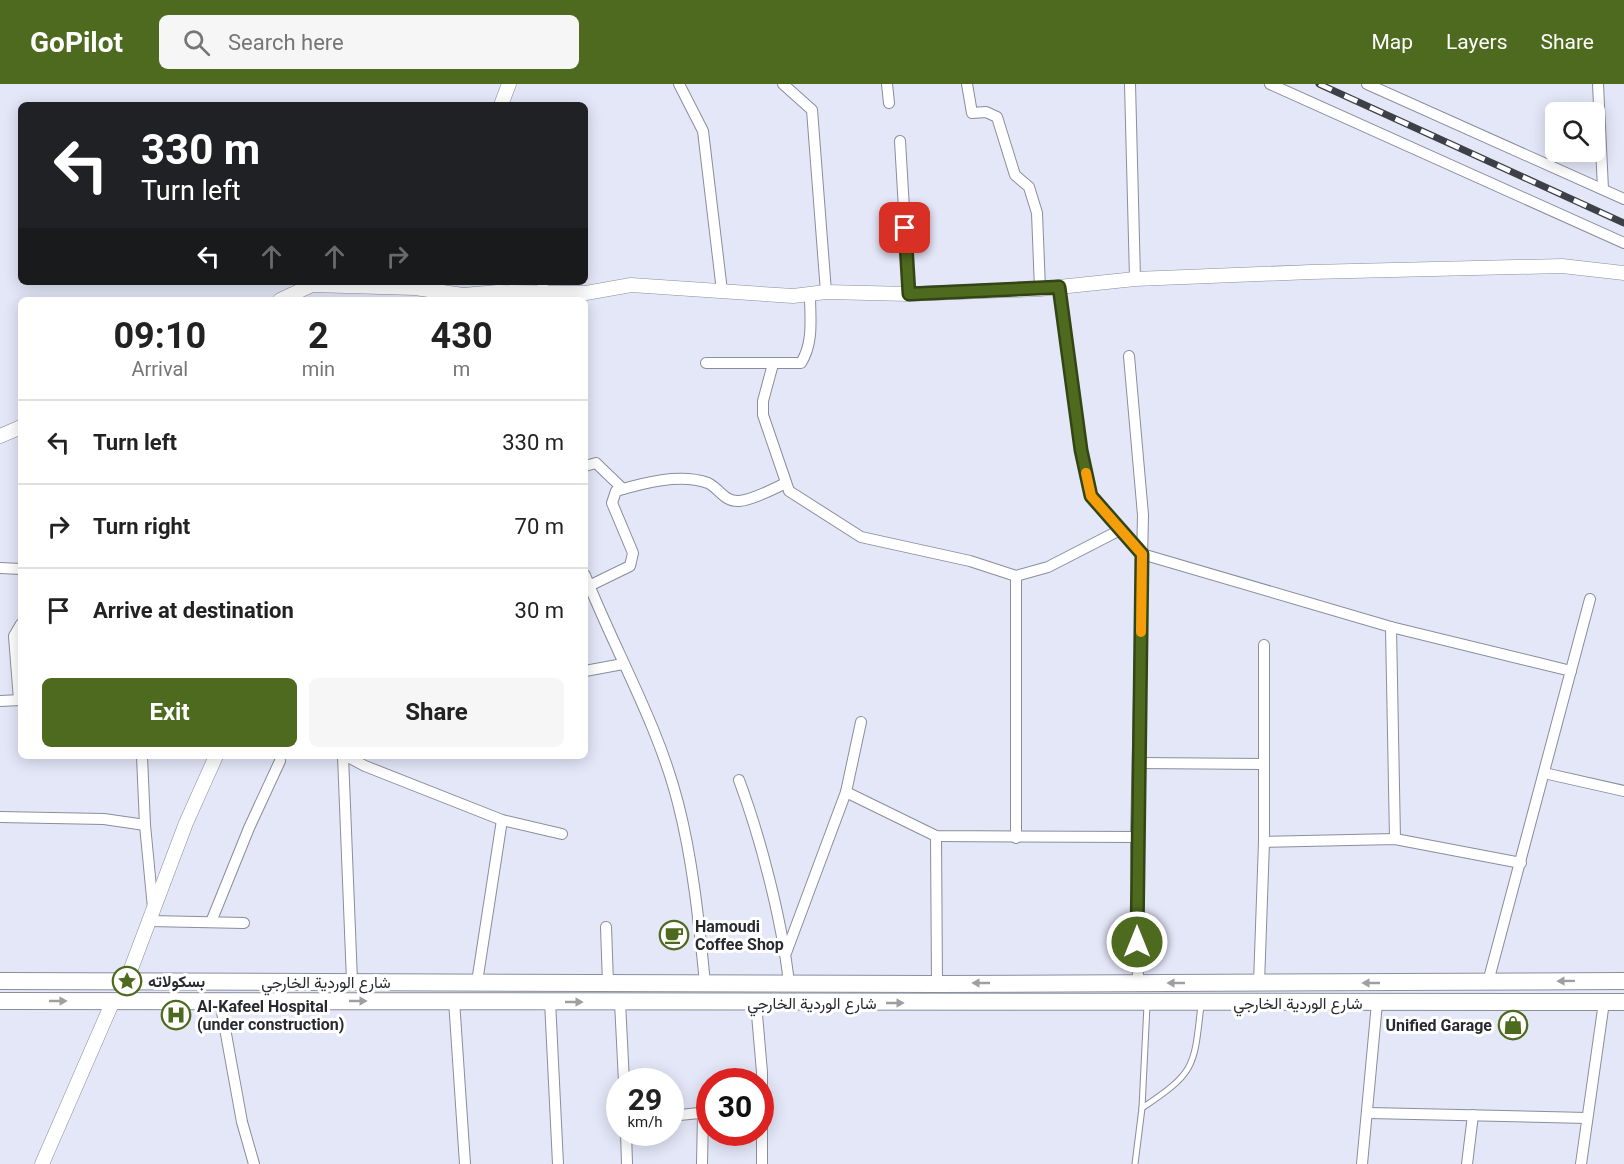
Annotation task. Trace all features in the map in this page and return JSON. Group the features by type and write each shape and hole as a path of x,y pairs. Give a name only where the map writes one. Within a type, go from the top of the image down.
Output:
{"main road":[{"name":"شارع الوردية الخارجي","path":"0,981 1138,984 1624,981"},
{"path":"1016,983 1022,993 1016,1003"},
{"path":"1097,1003 1092,993 1099,984"},
{"name":"شارع الوردية الخارجي","path":"0,1001 1624,1002"}],"street":[{"path":"502,102 509,84"},
{"path":"679,84 703,130 722,291"},
{"path":"783,84 812,110 826,292"},
{"path":"887,84 889,103"},
{"path":"967,84 972,113 986,112 997,117 1015,175 1029,187 1037,213 1040,289"},
{"path":"1130,84 1135,279"},
{"path":"1270,84 1624,243"},
{"path":"1367,84 1624,199"},
{"path":"1598,84 1603,189"},
{"path":"900,141 909,294"},
{"path":"286,297 312,285 414,290 464,297 543,287 584,297 631,285 810,295 826,292 909,294 1040,289 1135,279 1562,266 1624,273"},
{"path":"1059,287 1081,450 1091,496 1142,554 1391,627 1571,671"},
{"path":"706,363 801,363 807,353 811,335 810,295"},
{"path":"1129,356 1143,515 1137,837 1138,984"},
{"path":"773,364 763,401 763,415 789,491 861,537 970,561 1016,576 1048,567 1120,530"},
{"path":"0,436 18,428"},
{"path":"588,465 596,463 623,489"},
{"path":"588,580 630,566 633,553 612,503 616,490 647,482 693,481 709,484 728,499 740,501 786,483"},
{"path":"0,568 18,569"},
{"path":"1016,576 1016,838"},
{"path":"588,582 656,737 678,802 699,921 705,983"},
{"path":"1488,982 1590,599"},
{"path":"1391,627 1395,839"},
{"path":"18,629 14,636 18,679"},
{"path":"1259,983 1264,842 1264,645"},
{"path":"588,670 623,664"},
{"path":"0,700 18,700"},
{"path":"786,953 846,792 861,722"},
{"path":"142,759 152,918"},
{"path":"126,982 186,823 215,759"},
{"path":"345,759 352,981"},
{"path":"351,759 502,820 562,834"},
{"path":"211,922 249,828 280,761"},
{"path":"1139,763 1264,764"},
{"path":"1544,773 1624,791"},
{"path":"739,780 749,808 786,953 789,983"},
{"path":"846,792 936,836 1137,837"},
{"path":"0,817 104,819 145,825"},
{"path":"477,982 502,820"},
{"path":"936,836 937,984"},
{"path":"1264,842 1395,839 1521,863"},
{"path":"152,918 244,923"},
{"path":"606,927 608,983"},
{"path":"454,1000 465,1164"},
{"path":"42,1164 112,1001"},
{"path":"220,1001 242,1122 254,1164"},
{"path":"550,1001 558,1164"},
{"path":"620,1002 623,1068"},
{"path":"1362,1164 1369,1113 1377,1002"},
{"path":"1581,1164 1604,1002"},
{"path":"756,1003 759,1068"},
{"path":"1369,1113 1587,1118"},
{"path":"1467,1164 1473,1115"},
{"path":"626,1146 627,1164"},
{"path":"702,1164 703,1146"},
{"path":"762,1146 762,1164"}],"lane":[{"path":"1135,1164 1142,1108 1147,1003"},
{"path":"1142,1108 1170,1090 1186,1074 1195,1058 1201,1003"}],"railway":[{"path":"1319,84 1624,223"}],"slow traffic":[{"path":"1086,473 1091,496 1142,554 1141,632"}],"place":[{"name":"Hamoudi Coffee Shop","path":"674,935"},
{"name":"بسكولاته","path":"127,981"},
{"name":"Al-Kafeel Hospital (under construction)","path":"176,1015"},
{"name":"Unified Garage","path":"1513,1025"}],"route":[{"path":"905,228 909,294 1059,287 1081,450 1091,496 1142,554 1137,942"}]}
